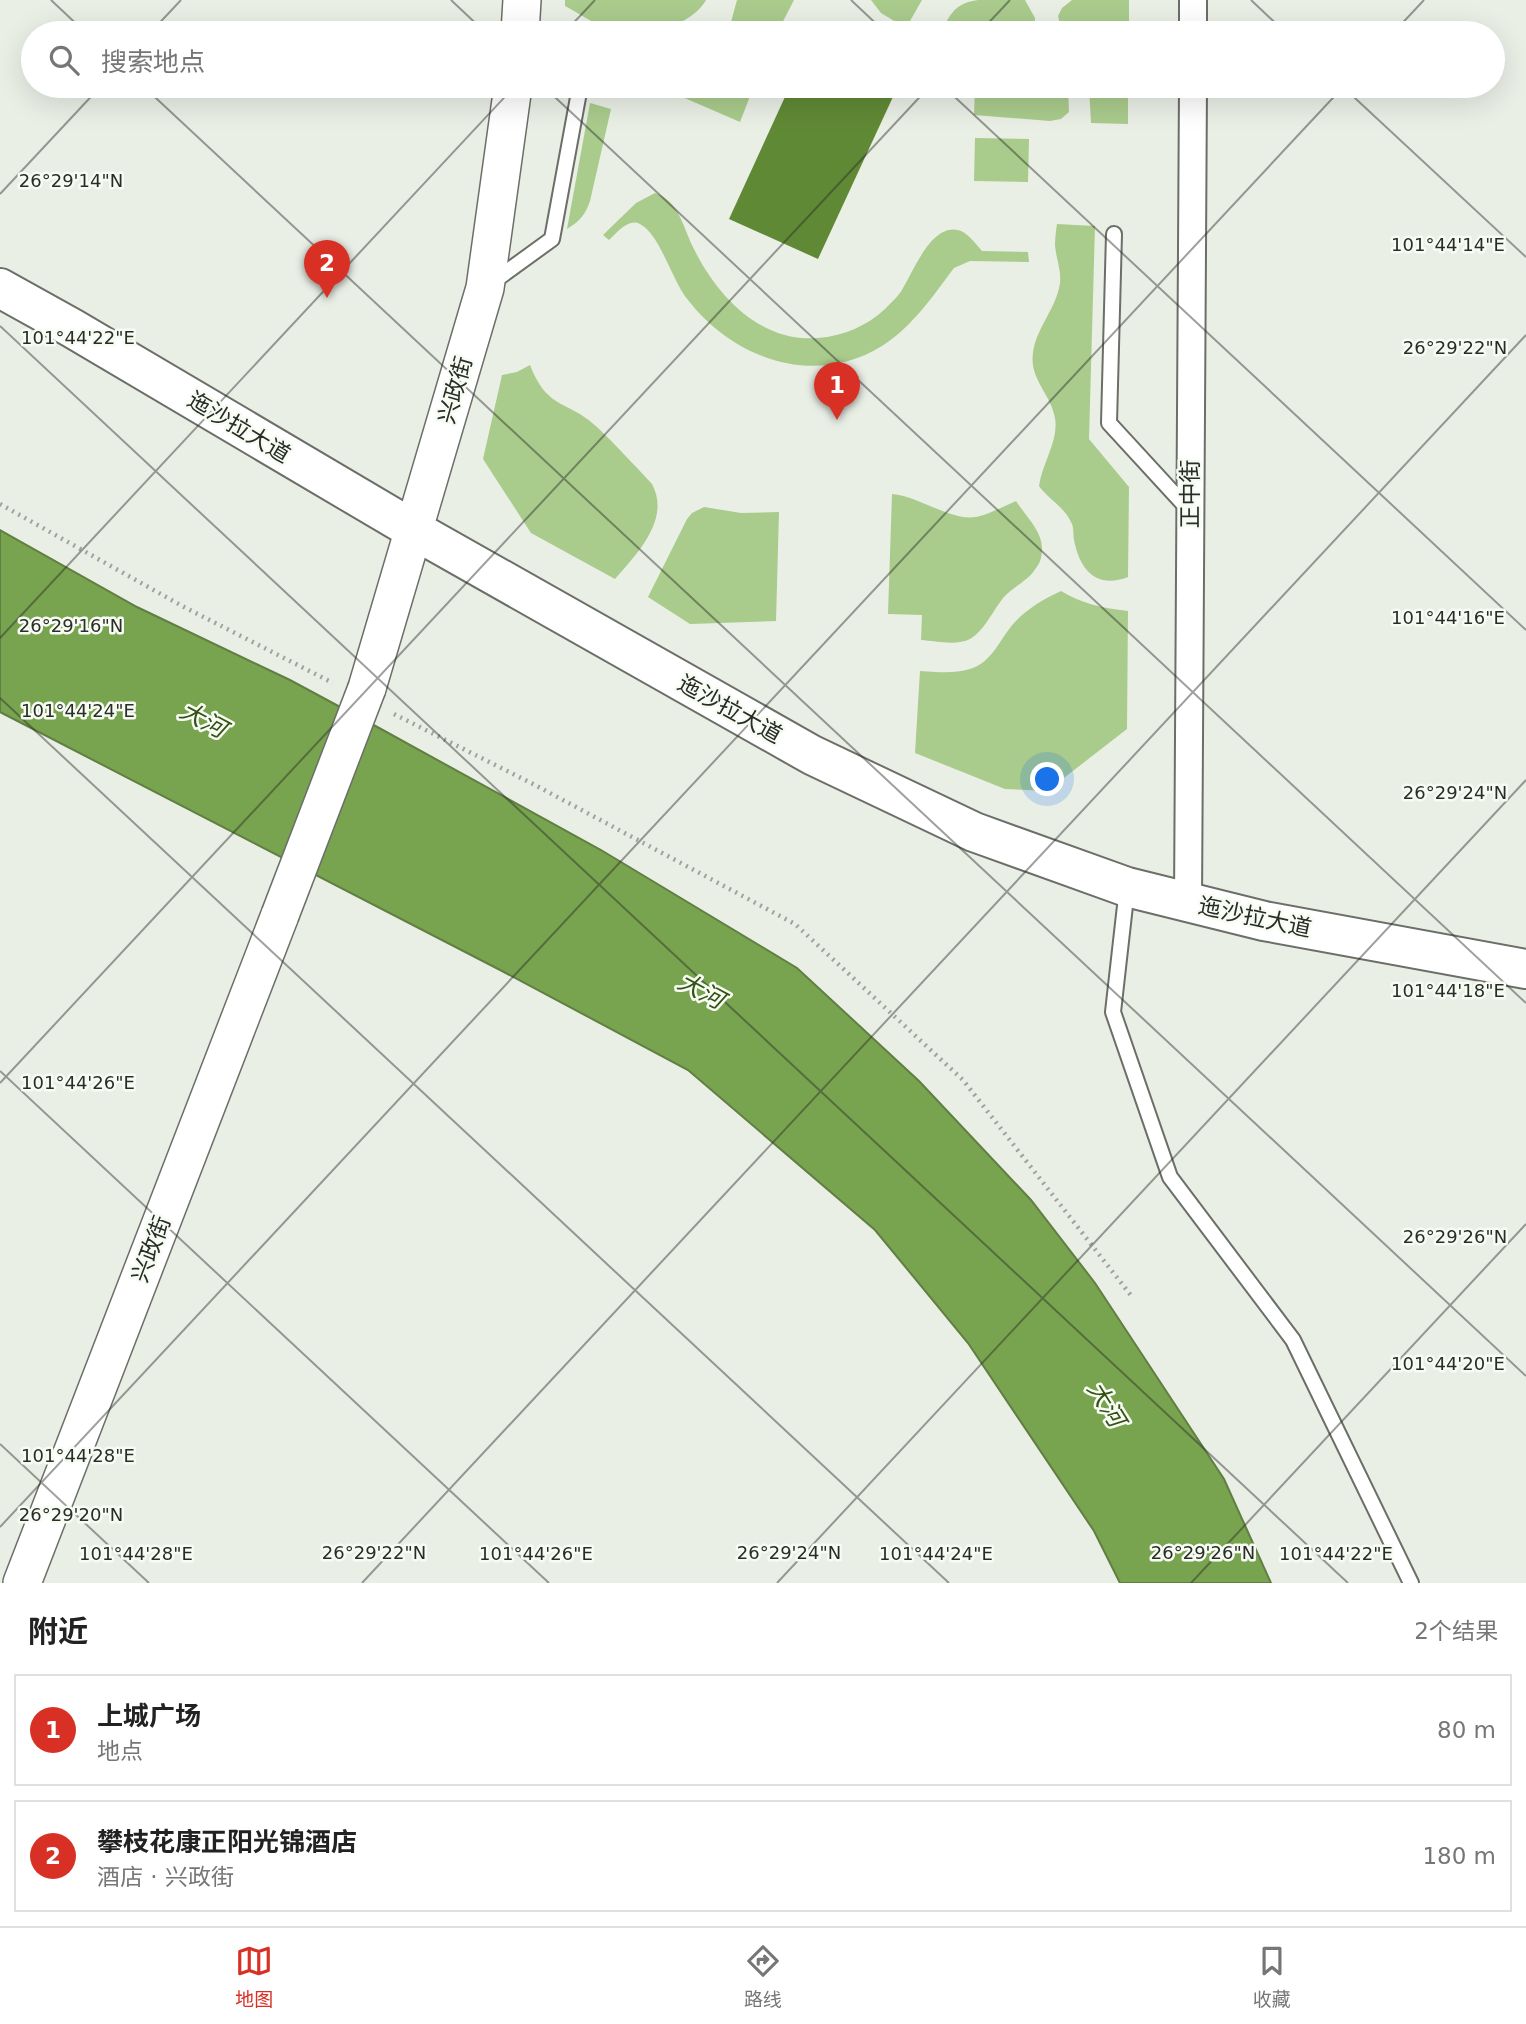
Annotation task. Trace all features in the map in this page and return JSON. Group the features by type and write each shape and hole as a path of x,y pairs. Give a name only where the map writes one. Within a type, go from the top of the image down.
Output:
{"highway":[{"name":"迤沙拉大道","path":"0,288 414,530 812,755 974,832 1127,887 1264,921 1526,969"}],"street":[{"path":"521,21 522,0"},
{"path":"1193,0 1193,21"},
{"name":"兴政街","path":"22,1583 280,915 361,693 414,530 485,288 511,98"},
{"name":"正中街","path":"1188,902 1193,98"}],"lane":[{"path":"485,288 552,239 578,98"},
{"path":"1114,234 1109,423 1190,512"},
{"path":"1127,887 1113,1012 1170,1177 1293,1340 1411,1583"}],"path":[{"path":"0,504 184,607 361,693 795,924 962,1080 1133,1298"}],"shaded area":[{"path":"565,0 706,0 700,9 683,21 591,21 565,6"},
{"path":"737,0 794,0 783,21 731,21"},
{"path":"871,0 922,0 910,21 894,21 881,13"},
{"path":"1025,0 1035,21 947,21 954,10 970,2"},
{"path":"1072,0 1129,0 1129,21 1059,21 1058,16 1062,8"},
{"path":"685,98 749,98 740,122"},
{"path":"975,98 1068,98 1069,112 1061,119 1050,121 974,115"},
{"path":"1090,98 1128,98 1128,124 1091,123"},
{"path":"590,103 611,109 590,201 582,217 567,229"},
{"path":"975,138 1029,139 1028,182 974,181"},
{"path":"655,193 675,208 703,265 727,298 759,324 777,333 797,337 836,335 854,329 878,315 900,293 924,250 942,233 952,230 963,232 982,251 1028,252 1029,262 970,261 954,268 903,330 882,346 856,359 829,365 777,361 752,352 707,321 682,292 660,247 647,229 640,224 631,223 609,240 603,235 636,203"},
{"path":"1057,224 1095,226 1089,439 1129,487 1128,577 1117,580 1099,579 1086,568 1077,551 1069,518 1039,486 1056,427 1053,409 1034,371 1033,353 1059,288 1060,272 1055,245"},
{"path":"530,365 537,380 551,397 597,427 652,484 657,497 654,523 633,559 615,579 531,533 483,459 502,375 517,372"},
{"path":"892,494 914,499 948,513 970,517 984,515 1016,501 1036,529 1042,548 1038,566 1004,597 970,639 952,643 921,640 922,615 888,614"},
{"path":"704,507 741,513 779,512 776,621 690,624 648,597 687,519"},
{"path":"1061,591 1093,605 1128,611 1127,729 1047,791 1005,789 915,753 920,671 958,672 978,666 1020,617 1036,604"}],"water":[{"name":"大河","path":"0,530 137,607 290,680 381,729 601,850 797,968 919,1081 1031,1200 1095,1283 1224,1479 1271,1583 1120,1583 1094,1531 968,1343 875,1230 688,1070 0,712"}],"building":[{"path":"784,98 892,98 818,259 729,219"}],"place":[{"name":"攀枝花康正阳光锦酒店","path":"327,298"},
{"name":"上城广场","path":"837,420"}]}
